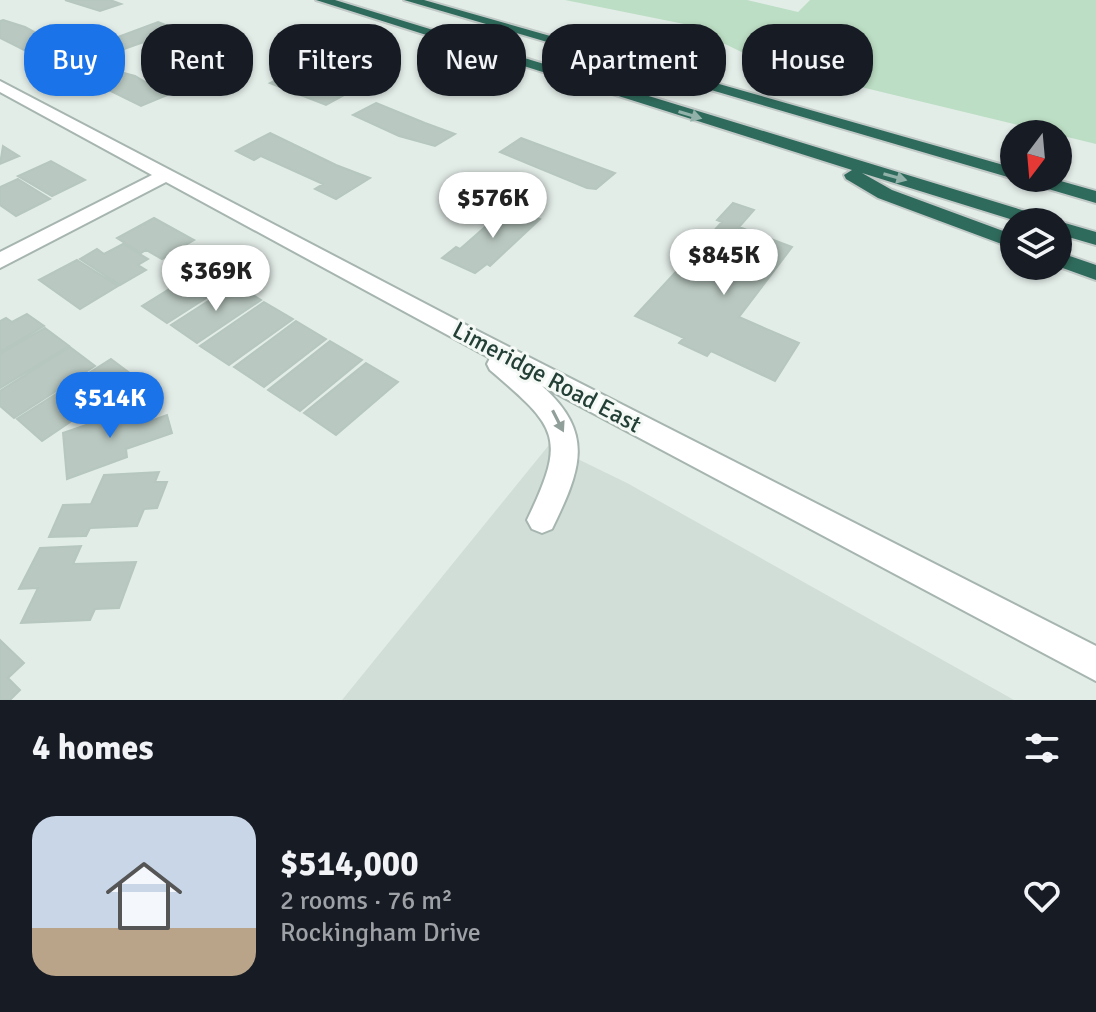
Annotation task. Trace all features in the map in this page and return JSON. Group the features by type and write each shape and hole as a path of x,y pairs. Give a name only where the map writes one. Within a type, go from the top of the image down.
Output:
{"highway":[{"path":"322,0 1000,210"},
{"path":"410,0 542,38"},
{"path":"726,85 1000,158"},
{"path":"726,90 1000,170"},
{"path":"820,156 885,194 1000,237"},
{"path":"1072,178 1096,184"},
{"path":"1072,190 1096,197"},
{"path":"1072,231 1096,239"},
{"path":"1072,264 1096,273"}],"street":[{"name":"Limeridge Road East","path":"0,86 460,332 1096,664"},
{"path":"0,261 166,175"},
{"path":"460,332 551,407 563,428 568,445 566,463 542,520"}],"shaded area":[{"path":"549,445 627,483 1014,700 342,700"}],"green space":[{"path":"565,0 747,0 798,12 810,0 1096,0 1096,144 1072,138 1072,120 1000,121 873,90 873,24 742,24 742,52 726,44 726,24 684,24"}],"building":[{"path":"65,0 110,0 121,4 100,11"},
{"path":"0,21 24,27 24,50 0,38"},
{"path":"141,28 141,43 125,49 125,34"},
{"path":"125,73 141,80 141,96 165,96 141,106 121,96 125,96"},
{"path":"303,96 342,96 326,105"},
{"path":"376,103 455,134 435,146 399,136 353,115"},
{"path":"270,133 370,178 336,199 315,189 323,184 261,156 254,160 236,151"},
{"path":"521,138 615,173 596,189 587,188 500,152"},
{"path":"3,146 19,156 0,164"},
{"path":"51,161 85,180 52,196 18,176"},
{"path":"18,179 50,199 16,216 0,205 0,187"},
{"path":"733,203 754,210 739,227 792,247 739,317 799,343 775,381 711,351 707,356 679,343 684,338 635,316 722,222 717,220"},
{"path":"509,206 540,219 490,266 487,264 475,273 442,258 456,247 460,249"},
{"path":"154,218 194,240 162,259 146,250 141,253 117,238"},
{"path":"123,244 148,259 138,265 146,270 120,285 80,259 97,249 104,254"},
{"path":"77,260 118,286 80,309 39,280"},
{"path":"205,267 231,282 167,323 142,306"},
{"path":"235,284 261,300 197,343 171,325"},
{"path":"264,302 293,319 229,365 200,346"},
{"path":"27,314 44,326 0,352 0,321 6,318 12,322"},
{"path":"296,321 326,339 264,387 234,367"},
{"path":"45,328 69,346 0,388 0,354"},
{"path":"330,341 362,360 300,411 268,390"},
{"path":"70,347 95,366 14,418 0,406 0,391"},
{"path":"111,359 139,380 125,390 122,387 42,441 17,419"},
{"path":"366,363 398,382 336,435 304,413"},
{"path":"144,405 148,422 167,415 172,433 126,449 127,457 67,479 63,433"},
{"path":"159,472 155,482 167,482 157,508 144,509 137,526 90,528 86,536 49,537 63,505 91,504 104,475"},
{"path":"81,546 73,564 136,562 119,608 95,609 90,620 21,623 38,588 19,589 40,548"},
{"path":"0,640 24,663 8,678 20,690 10,700 0,700"}]}
